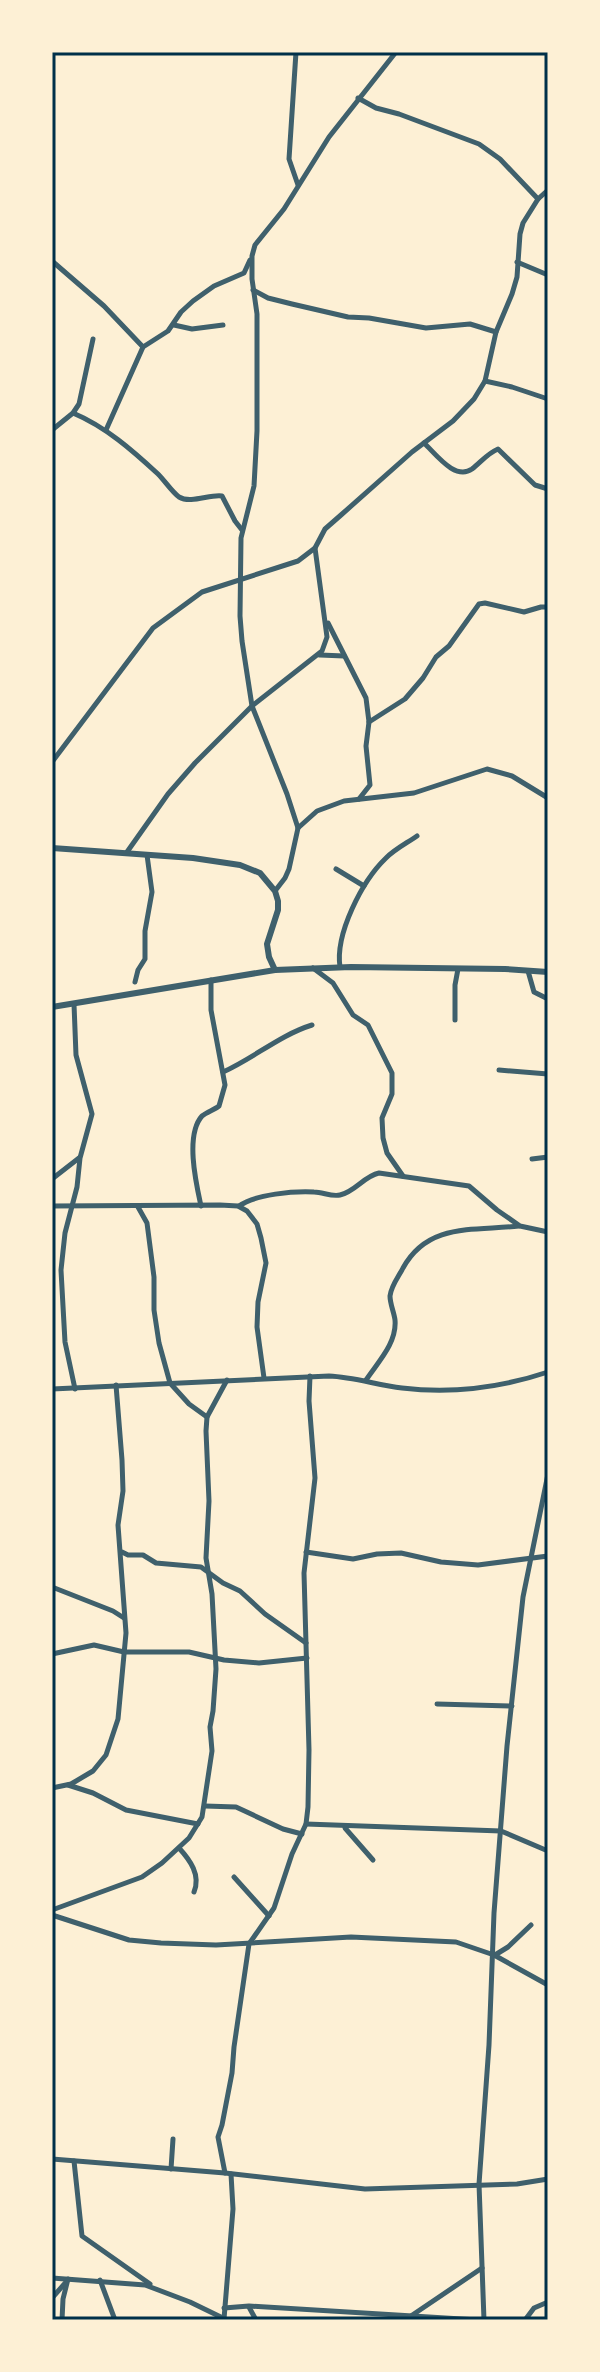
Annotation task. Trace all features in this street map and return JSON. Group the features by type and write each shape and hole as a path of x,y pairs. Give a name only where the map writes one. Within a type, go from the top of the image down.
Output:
{"street":[{"path":"296,52 289,159 298,186"},
{"path":"106,430 143,347 164,334 174,325 181,312 200,296 244,273 255,245 284,209 329,137 396,52"},
{"path":"358,98 376,108 479,144 500,159 538,199"},
{"path":"52,762 153,628 197,595 298,561 315,548 325,529 464,411 485,381 496,332 512,294 523,223 538,199 548,190"},
{"path":"252,256 257,314 257,431 254,486 242,530 242,641 252,706 298,828 289,869 275,891"},
{"path":"52,261 104,306 143,347"},
{"path":"517,262 548,275"},
{"path":"253,290 268,298 348,317 426,328 470,324 496,332"},
{"path":"174,325 192,329 223,325"},
{"path":"52,430 73,413 82,395 93,339"},
{"path":"485,381 548,399"},
{"path":"73,413 106,430 158,474 179,497 222,496 242,530"},
{"path":"424,443 452,469 461,473 468,472 494,450 501,450 535,485 548,489"},
{"path":"127,852 168,794 252,706 319,655 325,646 326,619 315,548"},
{"path":"369,722 405,699 479,604 524,612 548,607"},
{"path":"326,619 364,691 369,722 366,746 373,798"},
{"path":"319,655 344,656"},
{"path":"298,828 317,811 328,806 429,789 487,769 512,776 548,798"},
{"path":"359,800 370,787"},
{"path":"340,967 340,952 347,925 364,886 387,857 417,836"},
{"path":"52,848 127,852 240,865 260,873 275,891 278,910 267,944 275,970"},
{"path":"135,982 145,959 145,925 152,892 147,854"},
{"path":"336,869 364,886"},
{"path":"313,967 333,983 353,1015 368,1025 392,1073 392,1094 382,1118 383,1138 387,1153 403,1176"},
{"path":"52,1007 275,970 313,967 548,972"},
{"path":"455,1020 458,969"},
{"path":"528,971 534,992 548,999"},
{"path":"201,1206 195,1171 194,1135 203,1116 220,1105 225,1085 211,1010 211,980"},
{"path":"74,1004 76,1055 92,1114 65,1233 61,1270 65,1342 75,1389"},
{"path":"223,1072 293,1032 312,1025"},
{"path":"499,1070 548,1074"},
{"path":"532,1159 548,1157"},
{"path":"52,1179 80,1158"},
{"path":"52,1206 238,1206 253,1198 311,1191 338,1195 376,1173 469,1186 520,1226"},
{"path":"238,1206 247,1211 257,1224 265,1256 257,1327 264,1378"},
{"path":"138,1207 147,1223 154,1277 154,1310 170,1383 189,1404 207,1417"},
{"path":"366,1380 392,1340 395,1324 390,1299 392,1289 413,1251 450,1231 520,1226 548,1232"},
{"path":"52,1389 310,1376 345,1376 400,1387 454,1389 498,1386 548,1372"},
{"path":"74,2161 81,2234 155,2287 225,2319 233,2209 228,2173 218,2137 232,2073 249,1944 269,1916 306,1824 309,1750 304,1573 315,1478 310,1376"},
{"path":"52,1912 136,1881 152,1871 179,1848 198,1824 205,1806 212,1751 210,1727 215,1658 212,1594 207,1572 209,1501 206,1431 207,1417 227,1380"},
{"path":"52,1788 67,1785 93,1771 106,1755 118,1719 125,1618 118,1525 123,1491 116,1385"},
{"path":"484,2320 479,2184 494,1922 523,1597 548,1474"},
{"path":"121,1551 128,1555 146,1556 156,1563 199,1567 240,1591 271,1619 306,1643"},
{"path":"306,1552 353,1559 401,1553 441,1562 478,1565 548,1556"},
{"path":"52,1587 125,1618"},
{"path":"52,1654 94,1645 124,1652 189,1652 259,1663 307,1658"},
{"path":"437,1704 512,1706"},
{"path":"67,1785 93,1793 126,1810 198,1824"},
{"path":"205,1806 236,1807 283,1829 302,1834"},
{"path":"306,1824 501,1831 548,1851"},
{"path":"344,1827 373,1860"},
{"path":"179,1848 195,1872 197,1885 194,1892"},
{"path":"234,1877 269,1916"},
{"path":"52,1912 137,1941 200,1945 351,1937 467,1944 548,1985"},
{"path":"494,1955 508,1947 531,1925"},
{"path":"171,2169 173,2139"},
{"path":"52,2159 228,2173 365,2189 517,2184 548,2179"},
{"path":"407,2318 482,2268"},
{"path":"52,2278 155,2287"},
{"path":"52,2298 68,2279"},
{"path":"62,2320 68,2279"},
{"path":"100,2280 115,2320"},
{"path":"525,2320 534,2308 548,2302"},
{"path":"224,2308 249,2306 478,2320"},
{"path":"249,2306 256,2320"}]}
